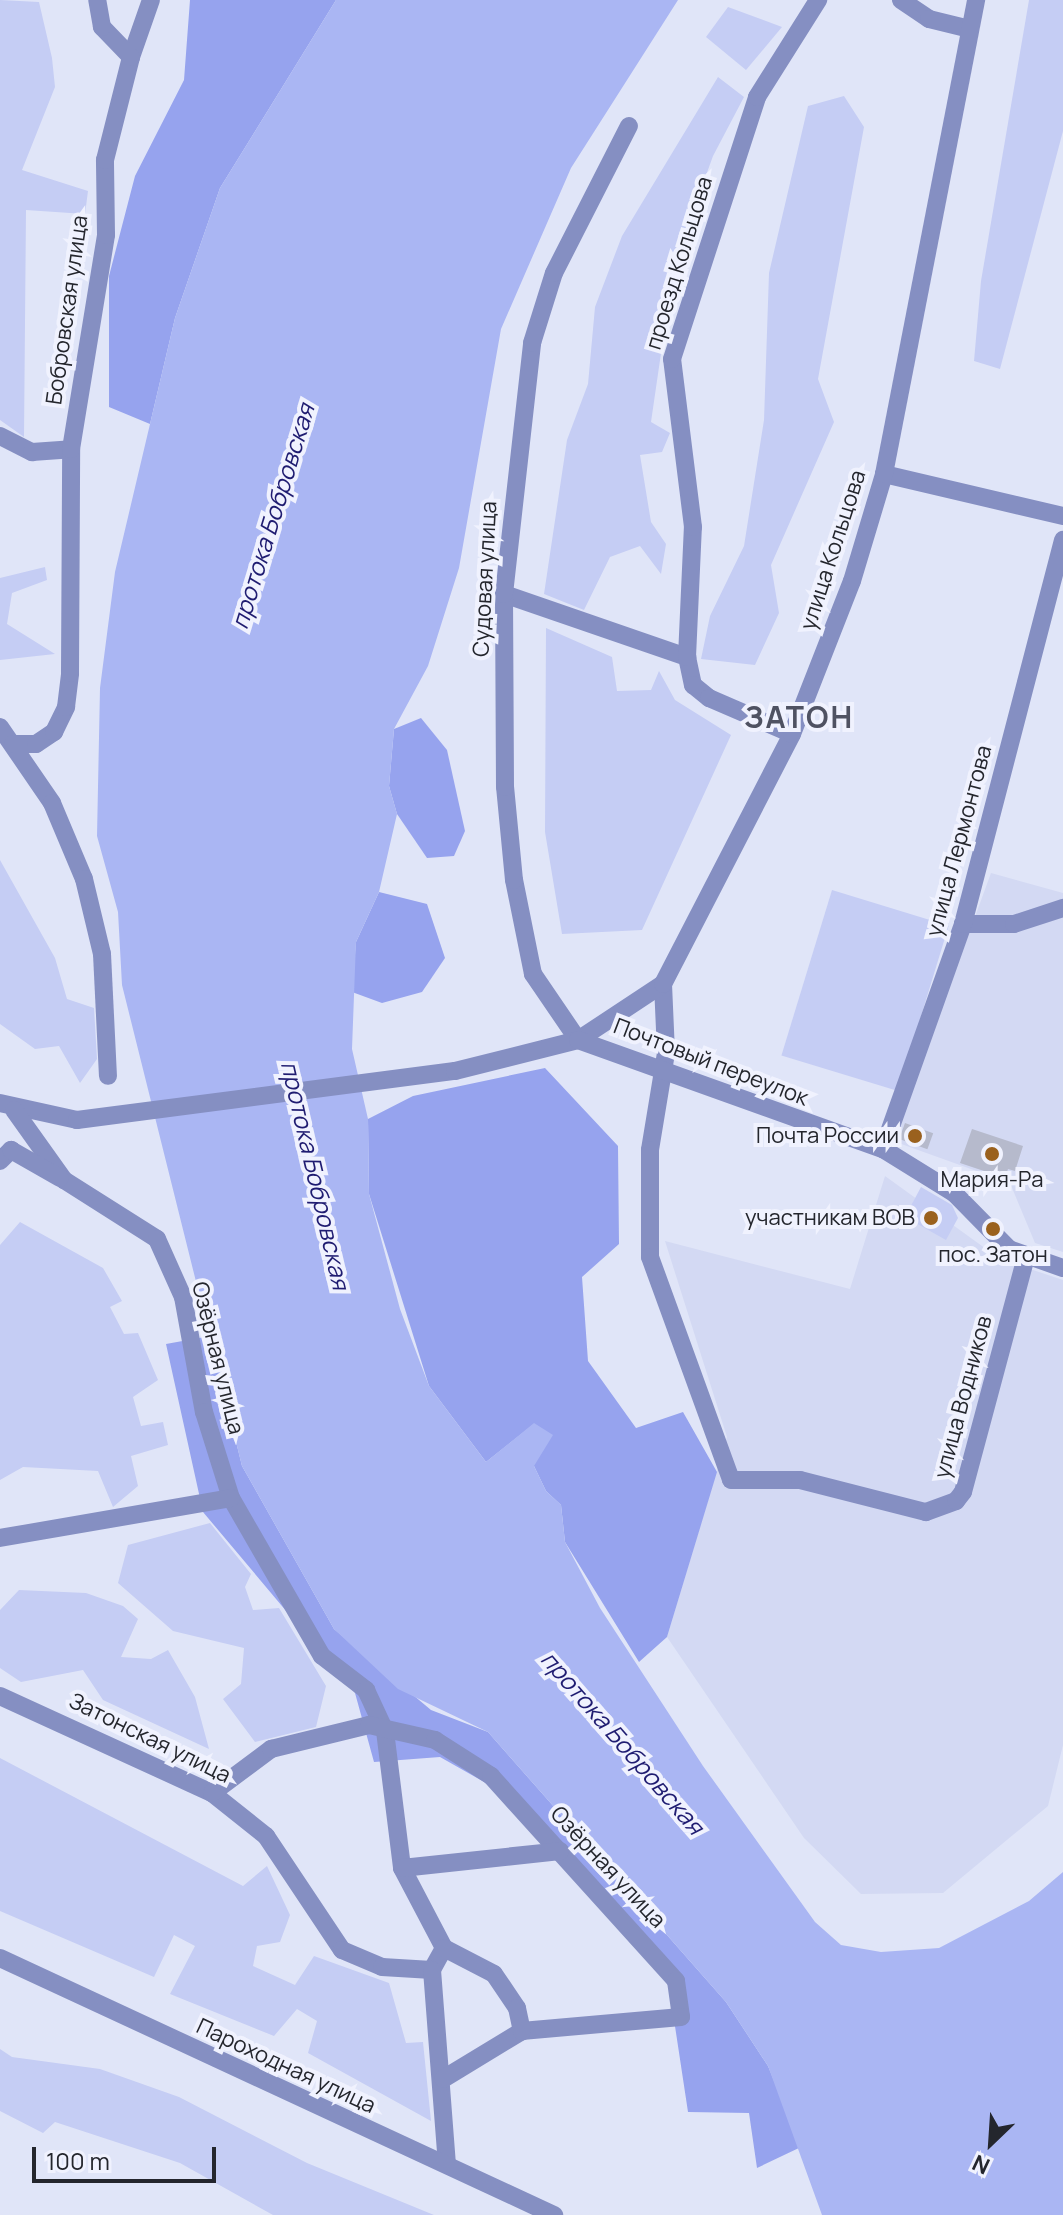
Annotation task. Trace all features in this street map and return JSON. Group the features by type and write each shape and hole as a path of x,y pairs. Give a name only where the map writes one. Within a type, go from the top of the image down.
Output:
{"street":[{"path":"97,0 102,27 131,57"},
{"name":"Бобровская улица","path":"13,744 46,740 66,707 75,608 71,449 106,235 105,160 131,57 151,0"},
{"name":"проезд Кольцова","path":"792,734 709,698 693,685 687,657 693,527 672,359 757,97 818,0"},
{"path":"901,0 929,19 970,29"},
{"name":"улица Кольцова","path":"395,1078 455,1071 578,1040 663,984 792,734 852,581 884,474 976,0"},
{"name":"Судовая улица","path":"578,1040 533,974 514,880 505,787 504,594 532,343 554,273 629,126"},
{"path":"0,436 32,452 71,449"},
{"path":"884,474 1063,516"},
{"name":"улица Лермонтова","path":"883,1149 963,924 1063,540"},
{"path":"504,594 687,657"},
{"path":"0,727 52,803 84,879 102,954 108,1076"},
{"path":"963,924 1014,924 1063,908"},
{"path":"663,984 664,1073"},
{"name":"Почтовый переулок","path":"578,1040 883,1149 954,1193 1026,1257"},
{"name":"улица Водников","path":"664,1073 650,1150 650,1257 731,1480 800,1480 926,1512 956,1501 963,1492 1026,1257"},
{"name":"Озёрная улица","path":"7,1107 77,1120 395,1078"},
{"name":"Озёрная улица","path":"7,1107 64,1180 157,1239 183,1297 204,1412 231,1498 322,1656 366,1690 385,1731 402,1868 444,1948"},
{"path":"0,1161 11,1150 64,1180"},
{"path":"1026,1257 1063,1268"},
{"path":"0,1538 231,1498"},
{"name":"Затонская улица","path":"0,1696 212,1793 266,1836 342,1950 382,1967 432,1970"},
{"name":"Озёрная улица","path":"212,1793 271,1749 369,1725 435,1740 491,1776 676,1981 681,2017 522,2031"},
{"path":"402,1868 560,1851"},
{"path":"443,2079 522,2031 517,2008 494,1974 444,1948 432,1970 443,2079 447,2164"},
{"name":"Пароходная улица","path":"0,1958 554,2215"}],"shaded area":[{"path":"0,0 39,2 52,58 55,87 22,170 88,191 85,214 26,210 24,437 0,420"},
{"path":"190,0 336,0 220,188 175,318 150,424 109,407 109,276 135,176 184,80"},
{"path":"1029,0 1063,0 1063,131 1000,369 974,361 981,281"},
{"path":"728,7 782,27 746,70 706,37"},
{"path":"718,77 744,97 713,156 674,264 651,422 670,433 662,452 640,455 651,522 666,544 661,574 640,546 610,557 584,610 544,594 567,440 588,384 595,307 622,236"},
{"path":"844,96 864,127 818,379 834,422 771,565 779,613 755,665 701,659 710,616 744,546 764,420 769,273 808,106"},
{"path":"45,567 47,580 12,593 7,624 55,654 0,660 0,578"},
{"path":"546,628 612,657 617,691 651,690 659,671 675,700 731,735 642,930 562,934 545,832"},
{"path":"421,718 447,750 465,831 454,856 427,858 397,814 389,786 394,729"},
{"path":"0,860 55,958 67,999 94,1008 97,1059 80,1083 59,1046 35,1049 0,1024"},
{"path":"991,873 1063,893 1063,1252 1035,1243 1010,1183 893,1141"},
{"path":"832,890 949,926 898,1091 781,1055"},
{"path":"379,892 427,904 445,958 422,992 382,1003 352,992 356,942"},
{"path":"545,1068 618,1146 619,1244 582,1277 588,1361 636,1428 683,1412 717,1472 667,1637 639,1662 565,1542 561,1505 546,1491 534,1466 534,1424 486,1462 429,1386 369,1194 368,1119 413,1096"},
{"path":"885,1176 1000,1259 1063,1280 1063,1745 1048,1806 943,1893 861,1894 804,1838 667,1637 727,1437 665,1241 850,1289"},
{"path":"921,1187 952,1205 958,1218 946,1240 905,1217"},
{"path":"20,1222 103,1268 122,1301 110,1307 124,1334 138,1333 158,1380 133,1397 141,1426 163,1422 168,1445 131,1456 138,1486 113,1507 98,1471 23,1467 0,1480 0,1245"},
{"path":"210,1336 242,1466 334,1629 431,1710 488,1732 726,2002 768,2066 801,2147 757,2168 749,2113 688,2112 668,1980 493,1787 440,1757 374,1762 355,1693 203,1512 166,1344"},
{"path":"210,1523 251,1574 245,1587 253,1610 279,1608 326,1686 316,1727 255,1742 223,1699 241,1684 244,1648 173,1631 118,1583 128,1545"},
{"path":"19,1590 86,1593 123,1606 138,1619 121,1657 151,1659 168,1650 195,1697 209,1749 103,1700 83,1670 21,1682 0,1668 0,1610"},
{"path":"0,1758 243,1886 267,1866 290,1915 280,1942 257,1946 253,1966 295,1985 314,1956 389,1983 406,2043 423,2042 431,2121 308,2053 317,2021 297,2009 274,2036 170,1994 195,1946 174,1935 154,1977 0,1911"},
{"path":"0,2049 12,2057 100,2069 179,2097 307,2163 434,2215 273,2215 180,2163 55,2122 43,2133 0,2111"}],"water":[{"name":"протока Бобровская","path":"336,0 678,0 571,168 501,329 459,568 428,666 394,729 389,786 397,814 379,892 356,942 352,1049 368,1119 369,1194 400,1309 429,1386 486,1462 534,1423 553,1435 534,1466 546,1491 561,1505 565,1542 600,1608 703,1766 815,1922 841,1945 881,1952 939,1948 1029,1901 1063,1872 1063,2215 822,2215 768,2066 726,2002 488,1732 398,1689 334,1629 242,1466 122,985 118,912 97,836 100,688 115,572 175,318 220,188"}],"building":[{"name":"Почта России","path":"905,1123 933,1133 927,1149 899,1139"},
{"name":"Мария-Ра","path":"972,1129 1023,1146 1015,1171 1008,1169 1005,1178 960,1163"}],"place":[{"name":"Почта России","path":"915,1136"},
{"name":"Мария-Ра","path":"992,1154"},
{"name":"участникам ВОВ","path":"931,1218"},
{"name":"пос. Затон","path":"993,1229"}],"district":[{"name":"ЗАТОН","path":"799,717"}]}
